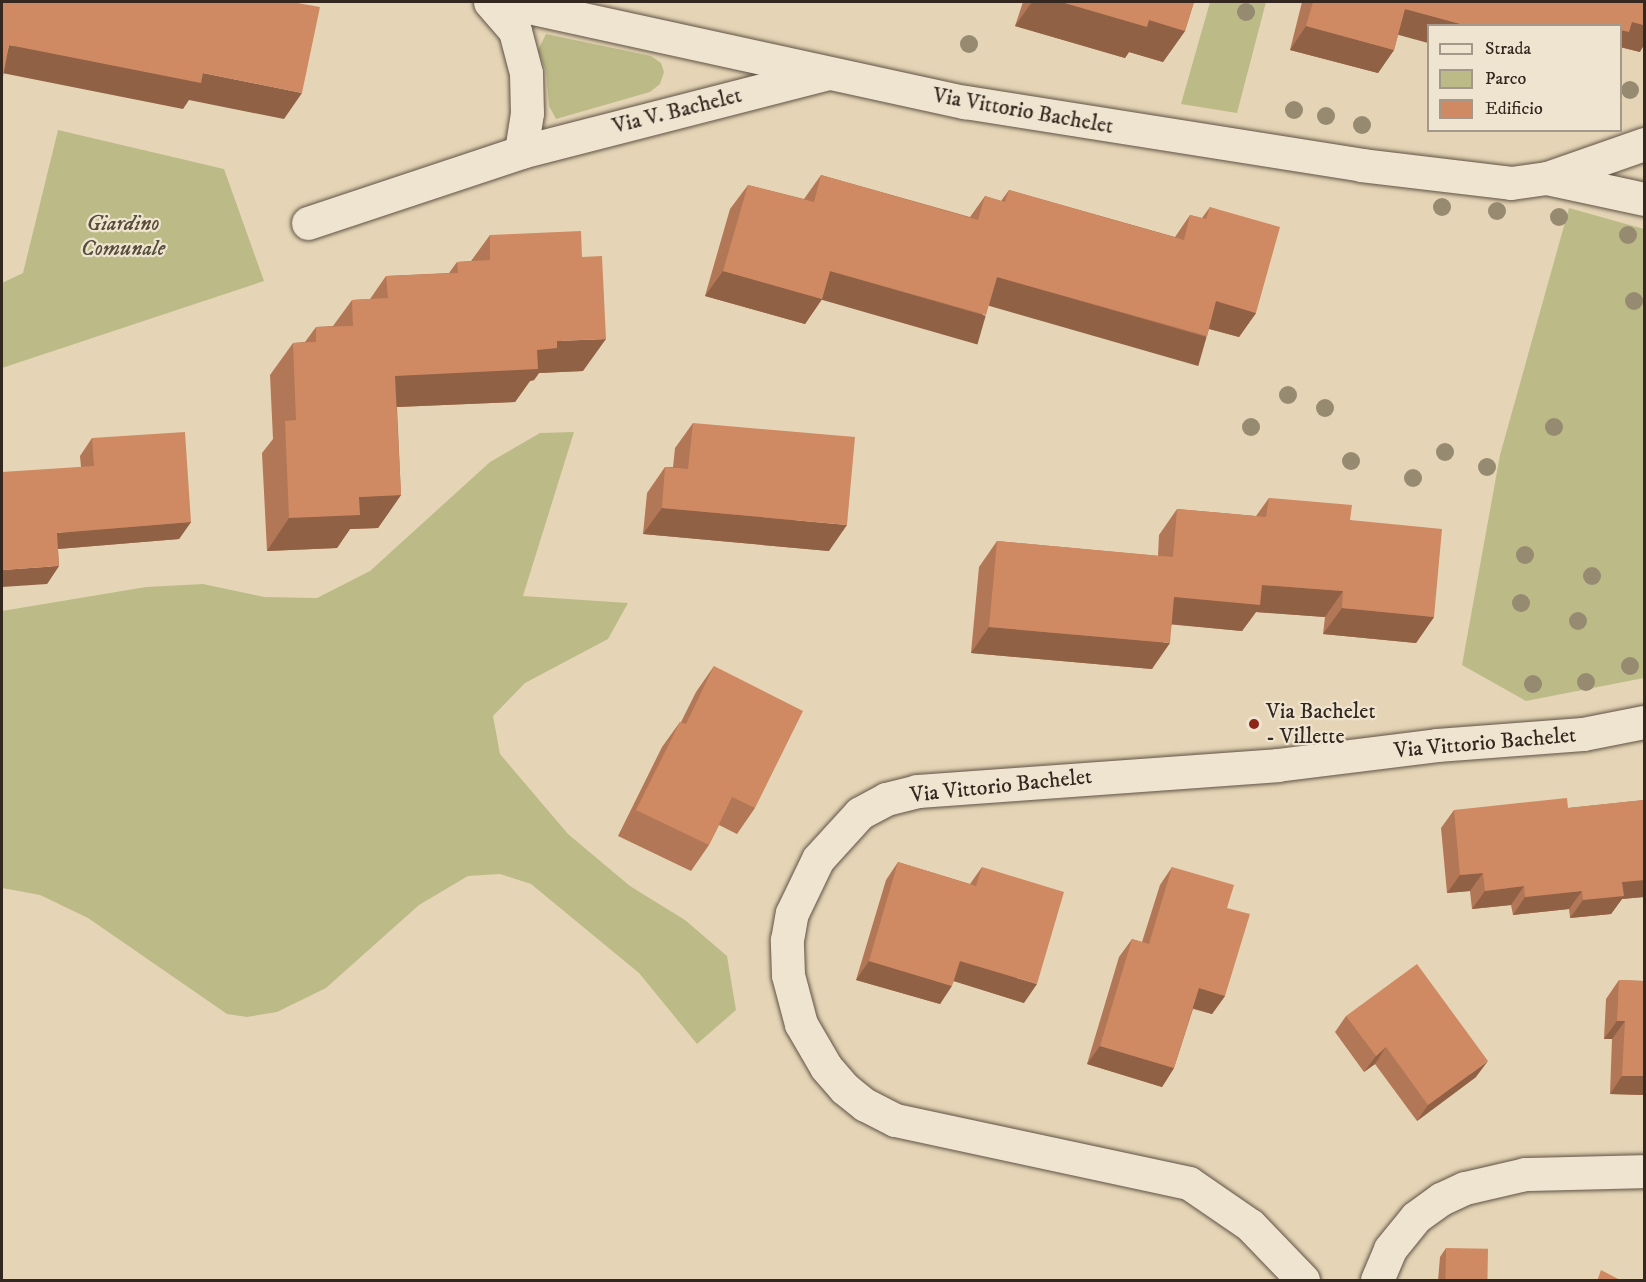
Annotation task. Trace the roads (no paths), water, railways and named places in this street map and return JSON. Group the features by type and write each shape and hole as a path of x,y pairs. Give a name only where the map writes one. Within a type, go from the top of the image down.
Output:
{"street":[{"path":"490,2 514,31 526,73 527,114 521,152"},
{"name":"Via Vittorio Bachelet","path":"505,2 1068,120 1361,165 1511,183 1547,178 1644,144"},
{"name":"Via V. Bachelet","path":"308,223 521,152 833,72"},
{"name":"Via Vittorio Bachelet","path":"1547,178 1644,199"},
{"name":"Via Vittorio Bachelet","path":"1303,1281 1250,1225 1189,1183 895,1120 865,1105 845,1089 826,1067 801,1024 788,975 787,940 792,913 818,859 860,813 886,799 917,790 1277,765 1437,745 1583,735 1644,722"},
{"path":"1377,1281 1390,1249 1416,1217 1441,1198 1465,1188 1525,1174 1644,1171"}],"place":[{"name":"Via Bachelet - Villette","path":"1254,724"}],"park label":[{"name":"Giardino Comunale","path":"123,236"}]}
